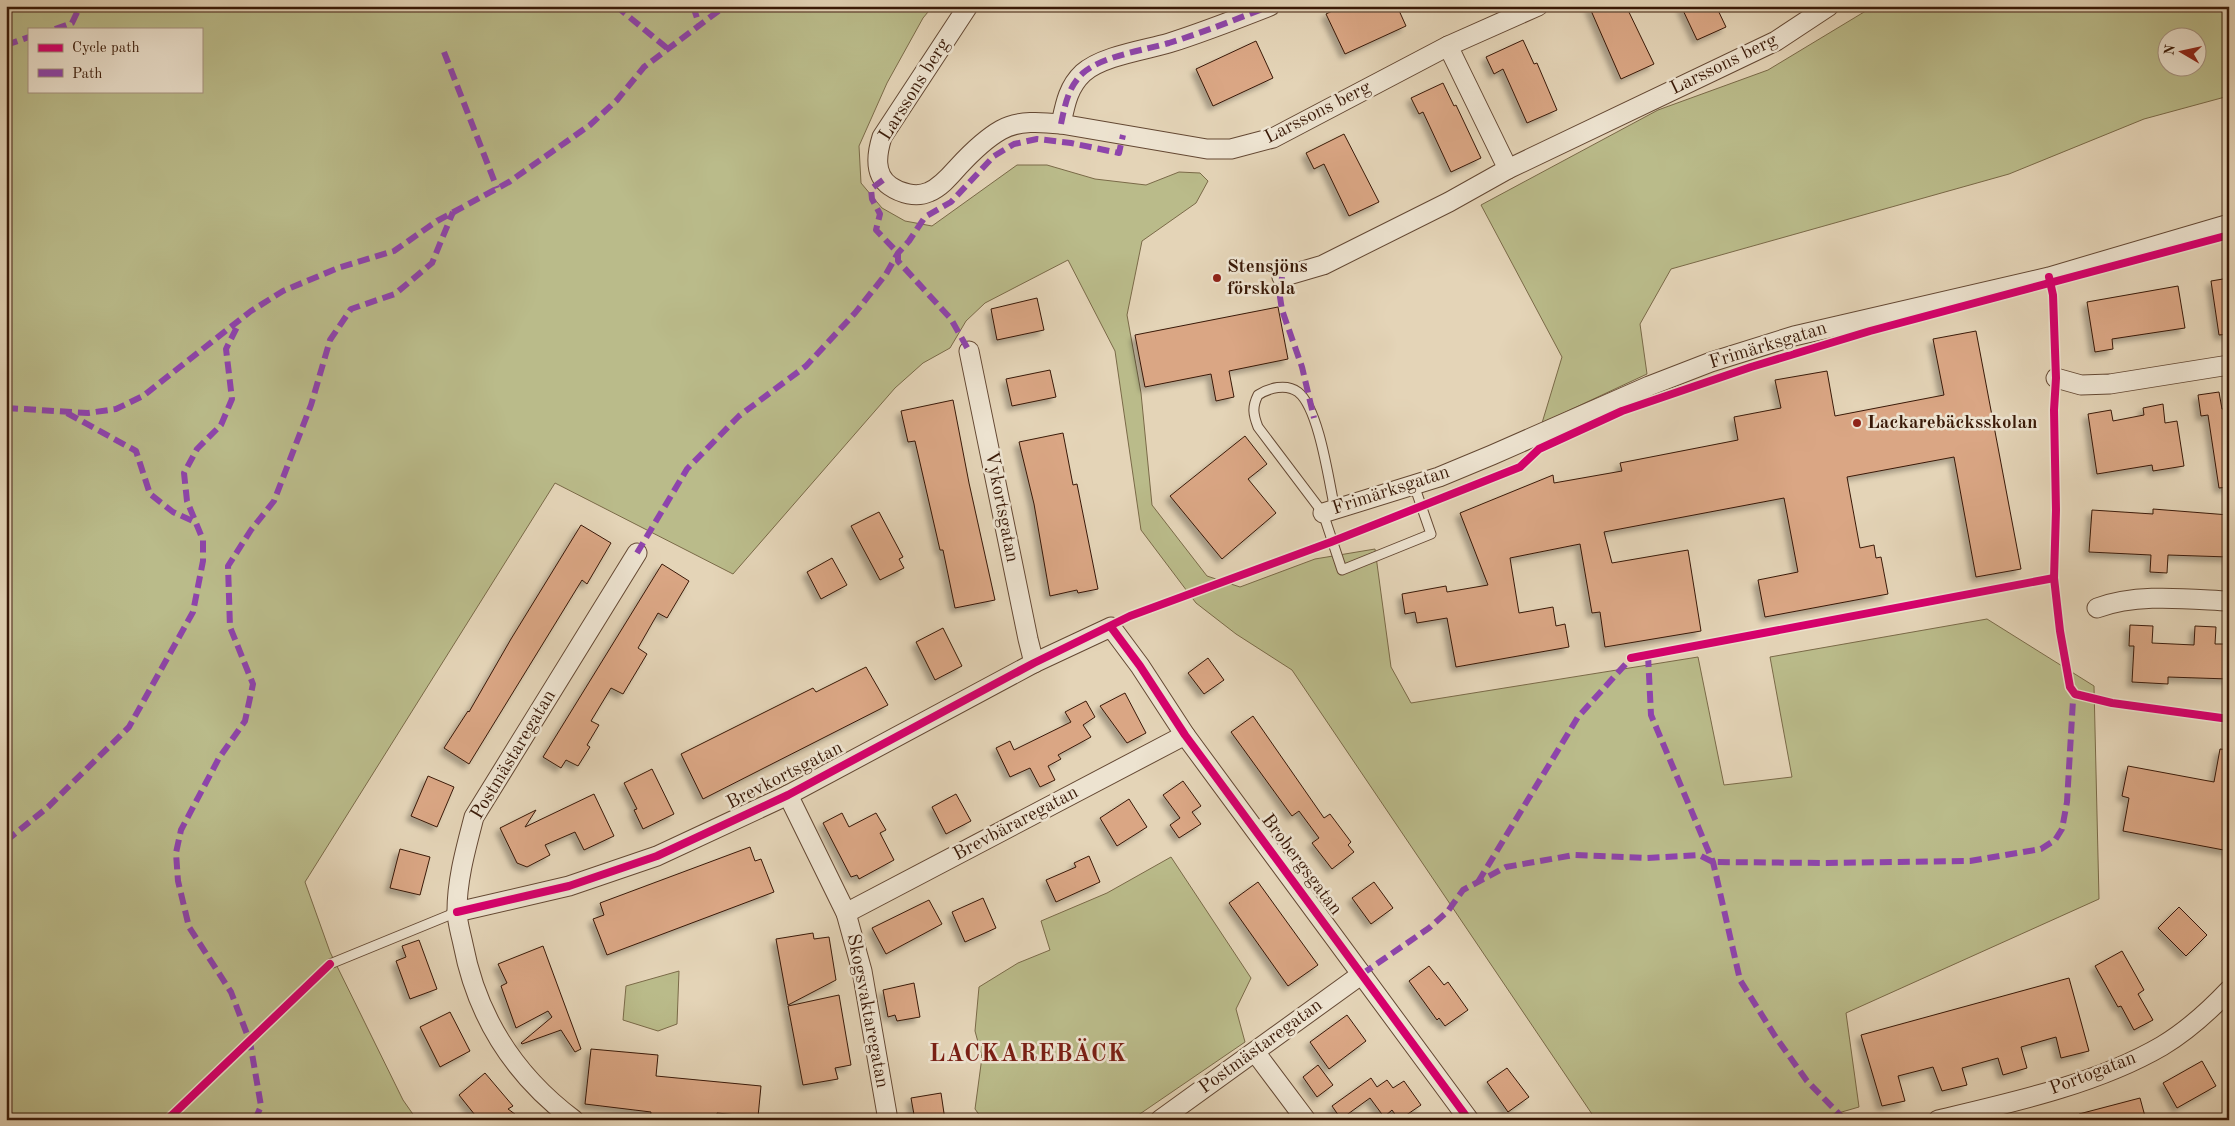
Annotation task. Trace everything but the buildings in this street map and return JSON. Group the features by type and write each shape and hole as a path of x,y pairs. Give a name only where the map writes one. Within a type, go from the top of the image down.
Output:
{"street":[{"name":"Larssons berg","path":"968,6 882,137 878,152 878,163 883,180 905,194 929,193 946,180 977,148 1001,129 1026,123 1061,124 1208,149 1239,148 1273,138 1448,46 1538,6"},
{"path":"1061,124 1067,97 1074,83 1084,72 1100,63 1200,33 1270,6"},
{"name":"Larssons berg","path":"1282,277 1323,265 1449,202 1508,169 1776,41 1828,6"},
{"path":"1448,46 1508,169"},
{"name":"Frimärksgatan","path":"1329,511 1414,485 1492,455 1648,386 1776,342 2049,277 2229,224"},
{"name":"Vykortsgatan","path":"970,351 1034,663"},
{"path":"2056,378 2081,385 2110,384 2229,365"},
{"name":"Postmästaregatan","path":"574,1120 531,1083 504,1049 485,1012 467,966 457,912 461,865 474,817 636,553"},
{"path":"2097,608 2116,601 2135,599 2229,601"},
{"name":"Brevkortsgatan","path":"457,912 569,886 658,856 788,795 1034,663 1111,626"},
{"name":"Brobergsgatan","path":"1111,626 1140,666 1185,736 1469,1120"},
{"name":"Brevbäraregatan","path":"846,913 1185,736"},
{"name":"Skogsvaktaregatan","path":"788,795 846,913 862,971 888,1120"},
{"name":"Postmästaregatan","path":"1160,1120 1362,974"},
{"name":"Portogatan","path":"1938,1120 2001,1105 2102,1074 2162,1046 2205,1014 2229,990"},
{"path":"1256,1052 1306,1120"}],"lane":[{"path":"1329,511 1258,427 1253,413 1254,403 1258,395 1276,387 1288,388 1297,391 1306,400 1314,418 1329,511 1342,570 1431,534 1414,485"},
{"path":"330,964 457,912"}],"green space":[{"path":"6,6 933,6 923,18 887,83 859,146 861,183 882,208 905,221 932,226 1017,165 1047,165 1095,179 1146,185 1179,172 1200,173 1208,181 1196,203 1142,241 1127,315 1141,393 1152,505 1207,576 1240,587 1315,559 1375,549 1391,667 1411,703 1698,657 1724,785 1792,777 1770,657 1987,619 2094,686 2099,899 1846,1013 1859,1107 1814,1120 1596,1120 1292,670 1236,634 1196,603 1141,530 1115,351 1068,260 985,303 966,321 950,348 923,363 895,388 733,574 555,483 305,882 330,952 403,1100 417,1120 6,1120"},
{"path":"1874,6 2229,6 2229,84 2225,97 2144,119 2009,174 1671,269 1640,324 1647,374 1542,423 1562,357 1481,205 1658,110 1768,70"},
{"path":"1171,857 1251,978 1236,1009 1245,1042 1131,1120 983,1120 975,1109 982,1057 975,1031 979,987 1018,963 1050,950 1041,921 1107,893"},
{"path":"679,971 677,1024 658,1031 623,1020 626,986"}],"marked path":[{"path":"58,28 72,23 80,6"},
{"path":"616,6 668,49"},
{"path":"693,6 699,24"},
{"path":"6,408 88,413 116,409 143,396 251,311 283,291 338,268 394,251 437,221 509,182 590,125 617,100 644,67 725,6"},
{"path":"1061,124 1066,103 1074,84 1091,67 1124,54 1169,43 1270,6"},
{"path":"6,45 28,37"},
{"path":"444,52 497,188"},
{"path":"637,553 687,469 739,416 806,366 855,313 886,274 898,253 909,241 925,217 951,202 994,156 1014,144 1037,139 1071,143 1119,153 1123,135"},
{"path":"883,180 871,189 872,199 880,214 876,230 898,253 898,261 951,319 969,351"},
{"path":"255,1120 261,1106 250,1042 231,992 189,927 178,881 176,853 181,830 219,758 245,721 253,684 230,627 228,566 251,530 274,501 311,405 330,340 351,309 395,294 432,263 453,212"},
{"path":"1282,277 1280,297 1282,310 1302,367 1314,418"},
{"path":"6,841 48,807 129,727 193,612 203,561 203,540 187,501 184,473 197,449 221,425 232,399 226,349 239,323"},
{"path":"67,413 136,451 150,494 173,512 195,522"},
{"path":"1648,655 1651,715 1713,862 1740,980 1775,1036 1807,1081 1845,1120"},
{"path":"1478,882 1578,717 1631,658 1634,657"},
{"path":"1362,974 1429,928 1448,911 1463,890 1506,867 1574,855 1647,858 1699,855 1713,862 1824,863 1970,861 2041,849 2055,840 2062,829 2067,802 2073,700 2075,694"},
{"path":"6,1114 16,1120"}],"cycle path":[{"path":"457,912 569,886 657,856 788,795 1034,663 1130,616 1331,542 1520,467 1539,449 1622,411 1751,367 1870,331 2229,235"},
{"path":"2049,277 2053,295 2056,378 2054,410 2056,510 2054,578 2060,631 2070,687 2075,694 2112,703 2229,719"},
{"path":"1631,658 2054,578"},
{"path":"1111,627 1140,666 1185,735 1469,1120"},
{"path":"167,1120 330,964"}],"place":[{"name":"Stensjöns förskola","path":"1217,278"},
{"name":"Lackarebäcksskolan","path":"1857,423"}],"district":[{"name":"LACKAREBÄCK","path":"1028,1055"}]}
